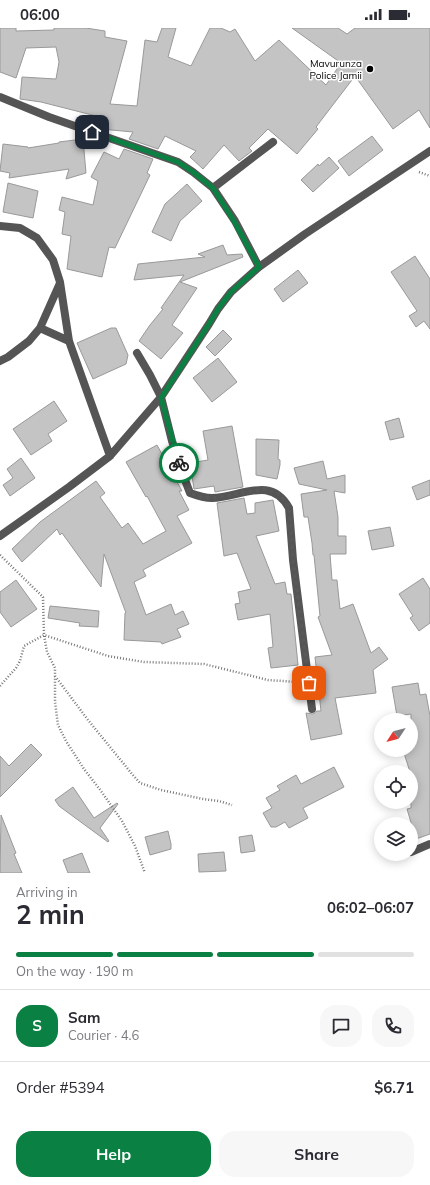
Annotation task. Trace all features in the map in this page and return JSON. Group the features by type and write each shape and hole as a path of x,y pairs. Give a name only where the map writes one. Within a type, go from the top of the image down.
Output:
{"street":[{"path":"0,97 50,117 178,162 213,188 234,221 259,267"},
{"path":"213,188 273,142"},
{"path":"0,536 110,456 161,398 218,309 231,292 259,267 305,234 430,151"},
{"path":"0,226 20,228 36,238 54,260 60,282 68,341 110,456"},
{"path":"0,361 8,357 29,341 40,328 60,282"},
{"path":"40,328 68,341"},
{"path":"136,353 150,375 161,398 172,441 190,493 201,497 213,498 264,489 279,494 289,508 293,560 312,709"},
{"path":"418,849 430,844"}],"path":[{"path":"0,555 43,597 44,634 47,652 55,668 55,702 58,725 66,741 122,821 135,846 145,873"},
{"path":"0,686 20,662 24,646 44,634 108,656 144,662 204,664 268,680 309,683"},
{"path":"55,676 88,720 140,783 161,790 219,801 232,805"}],"building":[{"path":"0,28 16,28 16,31 54,30 54,28 86,28 105,31 105,37 127,41 110,104 137,106 145,40 157,42 162,28 176,28 168,57 191,66 210,28 221,28 230,32 235,29 255,61 279,40 326,85 341,63 292,28 338,28 347,34 355,28 430,28 430,128 419,110 393,129 355,76 316,127 318,129 297,154 268,129 249,148 252,151 239,161 224,145 203,169 190,157 196,151 165,136 158,149 129,139 133,132 101,129 95,127 96,116 41,102 20,99 22,77 56,79 59,62 56,47 26,48 16,78 0,72"},
{"path":"372,136 383,150 349,176 338,161"},
{"path":"83,139 86,173 66,179 69,169 9,178 10,173 0,171 3,144 28,148"},
{"path":"124,149 153,159 147,173 150,175 115,248 109,247 102,277 67,269 71,236 62,234 65,212 59,210 62,197 93,205 98,181 91,177 104,152 119,159"},
{"path":"329,157 339,168 313,192 301,180 318,164 319,166"},
{"path":"8,183 38,191 33,218 3,212"},
{"path":"187,184 202,201 180,221 171,241 152,232 165,204"},
{"path":"223,245 227,255 242,254 243,257 180,282 197,288 172,325 183,333 161,359 139,341 163,309 161,308 184,275 134,280 138,264 205,257 198,254"},
{"path":"415,256 430,279 430,329 424,321 416,327 409,316 417,311 391,272"},
{"path":"298,270 308,283 283,302 274,289"},
{"path":"111,328 116,328 128,355 126,364 93,379 77,343"},
{"path":"223,330 232,339 215,356 206,347"},
{"path":"218,358 237,382 212,402 193,378"},
{"path":"54,401 67,421 48,434 52,441 31,455 13,429"},
{"path":"399,418 404,437 390,440 385,422"},
{"path":"232,426 243,487 215,492 214,486 194,489 190,463 208,460 203,431"},
{"path":"256,439 279,440 278,459 280,460 280,465 277,479 256,475"},
{"path":"157,445 182,491 179,491 189,510 177,516 192,543 143,570 146,576 134,582 146,615 171,604 175,615 183,611 189,624 177,629 181,637 162,644 161,642 124,640 126,613 104,554 101,587 62,533 60,535 57,529 22,562 12,549 40,522 96,481 105,493 100,497 122,528 128,523 143,544 166,531 126,462"},
{"path":"21,458 35,478 10,496 3,485 13,478 7,469"},
{"path":"323,461 327,479 345,475 345,493 334,491 338,517 338,536 346,536 346,554 330,554 332,580 337,580 340,609 353,604 371,653 379,647 388,659 373,670 376,693 335,698 342,734 311,740 306,713 313,714 317,711 321,711 315,657 332,655 318,617 320,616 314,555 308,517 304,517 301,494 327,490 299,484 294,468"},
{"path":"430,480 430,495 417,500 412,487"},
{"path":"244,498 247,514 255,513 255,503 273,500 279,531 256,536 275,584 285,582 287,594 291,594 298,665 271,668 268,648 273,647 270,614 238,620 235,604 240,603 238,592 251,589 237,553 224,556 217,503"},
{"path":"390,527 394,546 372,550 368,531"},
{"path":"423,578 430,589 430,623 419,631 410,618 413,616 399,594"},
{"path":"16,580 37,609 11,627 0,612 0,592"},
{"path":"50,606 99,611 98,627 79,626 80,623 48,618"},
{"path":"418,683 420,695 426,694 430,716 430,834 418,838 418,817 409,817 407,809 418,809 418,765 408,765 405,757 418,757 418,713 396,713 392,687"},
{"path":"31,744 42,755 0,797 0,756 9,766"},
{"path":"334,767 344,787 303,808 308,818 289,828 285,822 276,827 271,827 263,813 272,808 266,798 280,790 277,786 296,775 301,784"},
{"path":"73,787 94,818 117,803 118,804 100,828 109,841 108,842 59,806 55,800"},
{"path":"1,815 16,853 14,854 22,873 0,873"},
{"path":"168,831 171,849 150,855 145,837"},
{"path":"252,835 255,851 241,853 239,837"},
{"path":"224,852 226,871 199,872 198,854"},
{"path":"82,853 90,873 68,873 63,860"}],"way so far":[{"path":"179,463 190,493 201,497 213,498 264,489 279,494 285,501 289,508 293,560 309,683"}],"place":[{"name":"Mavurunza Police Jamii","path":"370,69"}],"route":[{"path":"92,132 178,162 213,188 234,221 259,267 231,292 218,309 161,398 179,463"}]}
